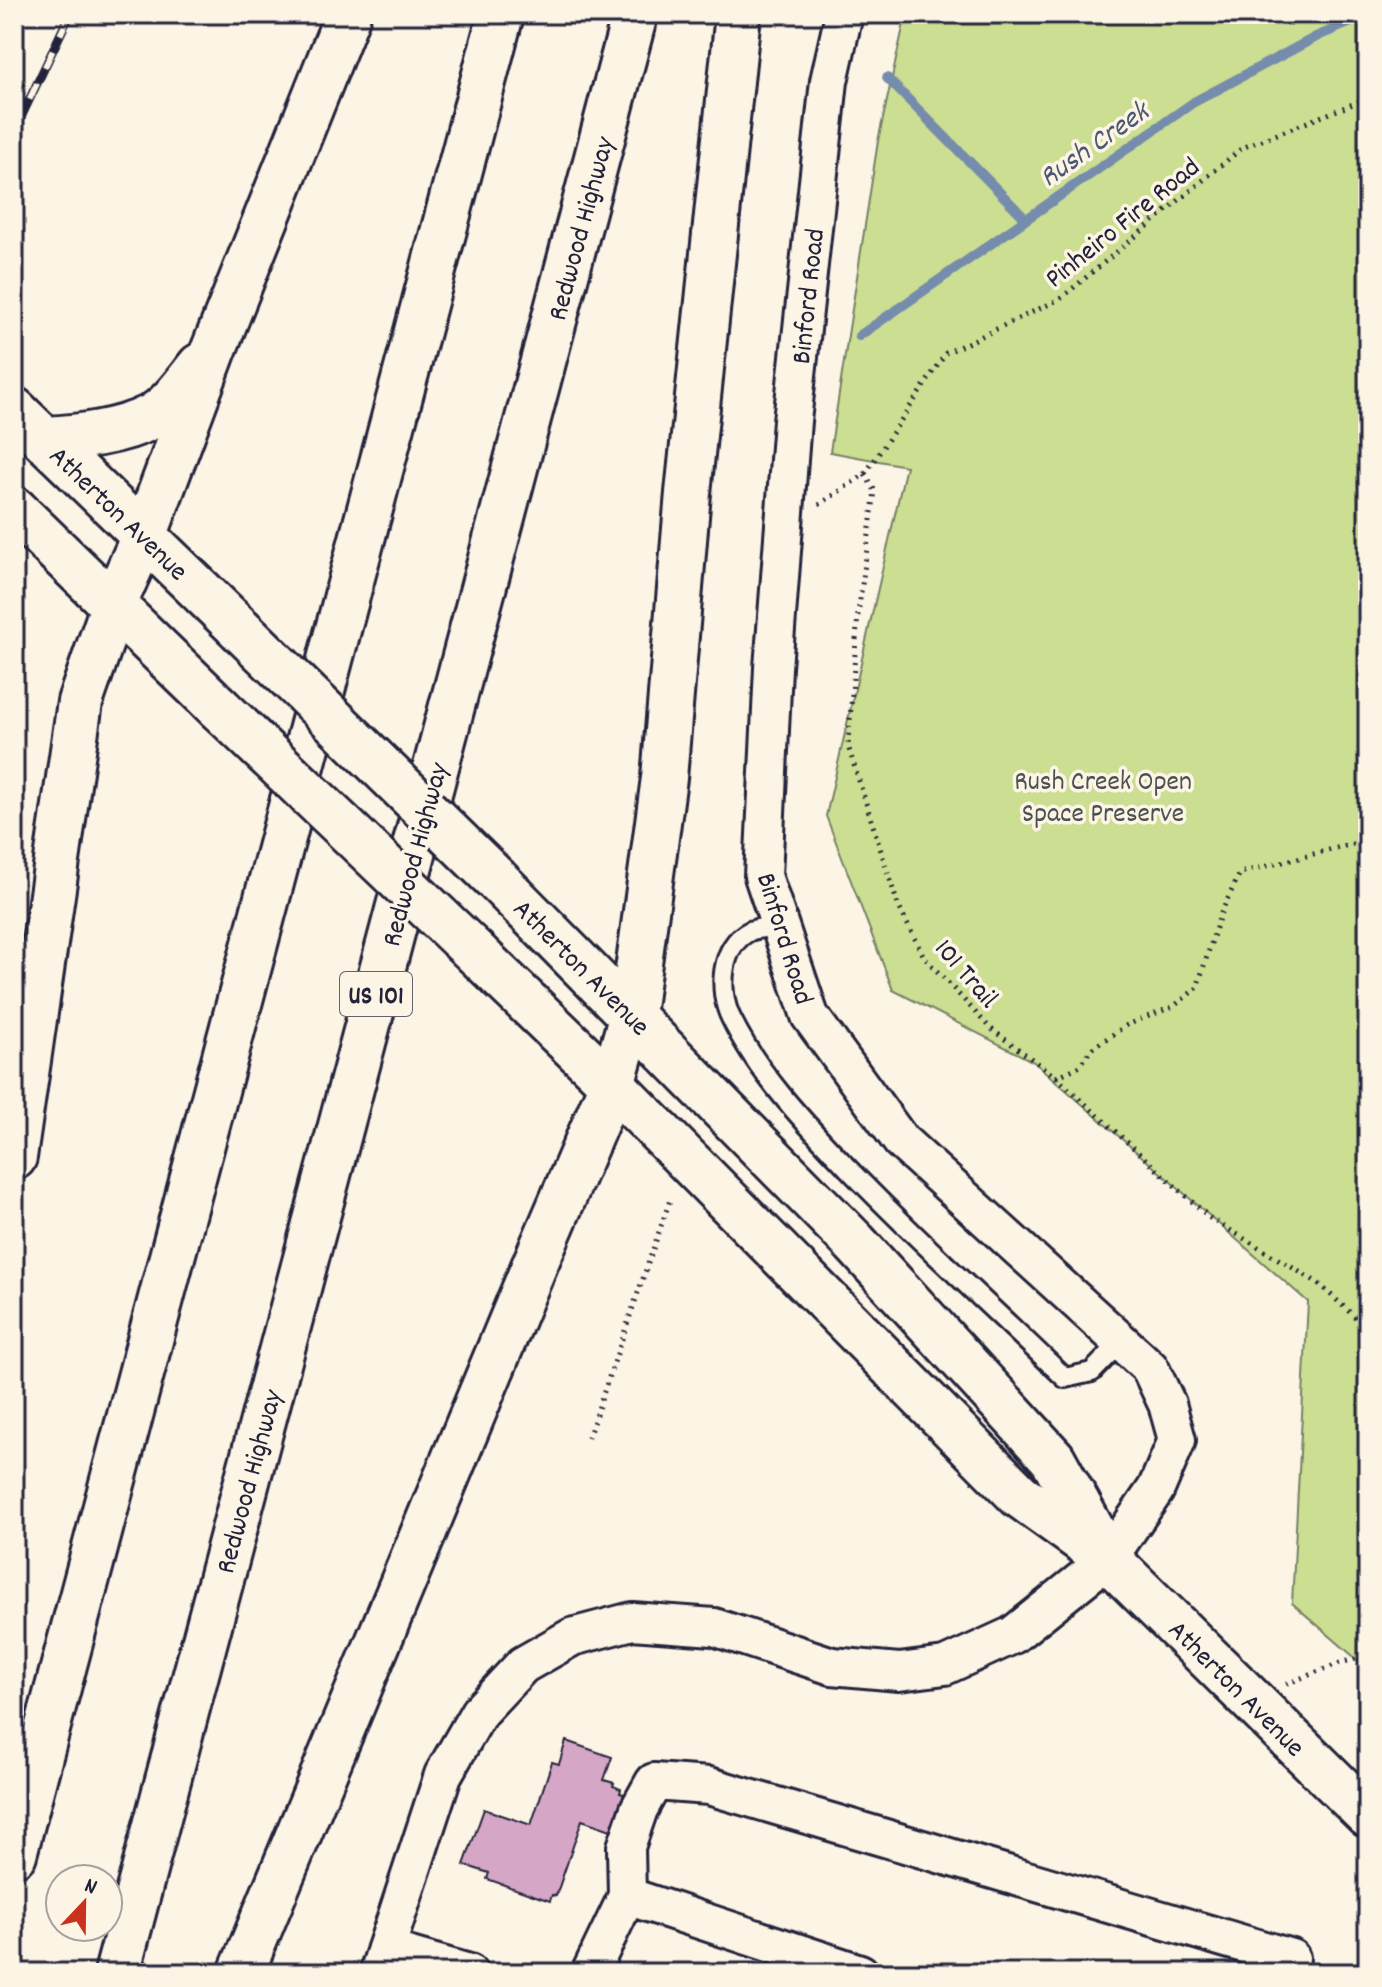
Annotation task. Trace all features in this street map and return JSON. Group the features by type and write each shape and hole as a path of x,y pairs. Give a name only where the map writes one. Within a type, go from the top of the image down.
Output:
{"main road":[{"path":"14,1157 80,702 114,604 145,534 214,349 348,14"},
{"path":"14,1854 501,14"},
{"name":"Redwood Highway","path":"117,1973 635,14"},
{"path":"241,1973 612,1084 632,1015 664,778 691,461 738,14"},
{"path":"45,439 90,437 152,416 174,398 214,349"},
{"name":"Atherton Avenue","path":"14,410 145,534 497,880 855,1243 1053,1459 1108,1559"},
{"name":"Atherton Avenue","path":"14,509 612,1084 1019,1495 1108,1559 1368,1815"}],"street":[{"name":"Binford Road","path":"382,1961 443,1775 479,1712 523,1665 572,1637 632,1621 714,1627 832,1666 899,1672 945,1666 1013,1635 1108,1559 1156,1489 1177,1440 1167,1404 1150,1368 901,1141 810,1016 763,876 773,653 793,405 829,81 844,14"},
{"path":"590,1973 627,1896 626,1847 639,1809 654,1782 709,1786 1291,1958"},
{"path":"627,1896 860,1973"},
{"path":"382,1961 469,1973"}],"lane":[{"path":"780,926 749,931 729,952 722,982 730,1015 758,1062 810,1128 887,1209 1065,1378 1092,1372 1121,1342"}],"path":[{"name":"Pinheiro Fire Road","path":"783,529 865,474 946,353 1060,299 1242,148 1368,98"},
{"name":"101 Trail","path":"865,474 875,491 858,614 848,746 898,905 924,957 990,1028 1056,1077 1210,1218 1318,1283 1368,1329"},
{"path":"1056,1077 1080,1066 1091,1049 1127,1025 1174,1006 1197,988 1220,915 1240,873 1368,840"},
{"path":"588,1438 671,1197"},
{"path":"1251,1700 1311,1674 1368,1656"}],"green space":[{"name":"Rush Creek Open Space Preserve","path":"906,14 1368,14 1368,1669 1292,1603 1308,1302 1034,1062 893,990 826,816 906,466 830,452 878,141"}],"building":[{"path":"566,1741 612,1757 604,1780 614,1783 613,1786 624,1794 611,1830 582,1820 556,1896 552,1895 550,1901 487,1879 489,1873 464,1865 484,1809 531,1825 552,1762 559,1764"}],"waterway":[{"name":"Rush Creek","path":"859,336 1194,102 1318,36 1368,15"},
{"path":"887,78 1026,219"}],"railway":[{"path":"14,132 70,14"}]}
